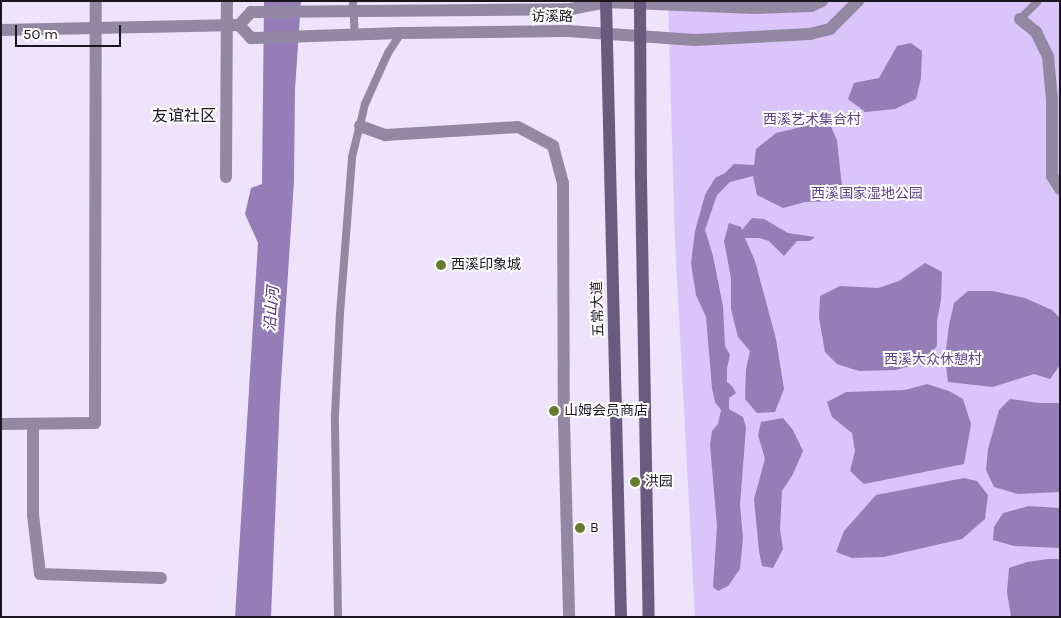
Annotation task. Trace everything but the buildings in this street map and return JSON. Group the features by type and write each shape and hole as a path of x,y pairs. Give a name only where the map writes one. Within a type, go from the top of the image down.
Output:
{"main road":[{"name":"五常大道","path":"606,1 605,32 621,617"},
{"path":"640,2 649,617"}],"street":[{"path":"1,424 95,423 96,1"},
{"path":"226,177 233,25 227,1"},
{"path":"1,30 233,25 251,12 300,11 354,6 571,9 606,1 754,8 811,6 822,1"},
{"name":"访溪路","path":"233,25 251,38 401,33 605,32 695,40 810,34 830,28 858,1"},
{"path":"1020,19 1036,32 1048,58 1056,135 1052,176 1060,189"},
{"path":"360,126 384,135 518,127 554,146 564,183 564,411 569,617"},
{"path":"34,425 33,515 40,574 161,578"}],"lane":[{"path":"1020,19 1038,1"},
{"path":"354,6 355,35"},
{"path":"338,617 336,406 340,314 352,167 366,104 388,53 401,33"}],"green space":[{"name":"西溪国家湿地公园","path":"668,1 1060,1 1060,617 695,617 675,241"}],"water":[{"name":"沿山河","path":"264,1 301,1 295,90 294,181 280,397 271,617 235,617 258,243 245,214 251,188 262,184"},
{"path":"911,43 922,51 921,78 916,99 895,109 865,112 848,99 854,83 879,78 897,46"},
{"path":"818,123 831,127 837,140 842,187 833,201 805,202 783,208 757,195 753,176 730,182 717,195 705,230 713,256 723,306 725,346 730,355 727,368 727,382 736,393 729,398 729,409 743,417 746,427 740,505 743,538 740,569 728,586 718,591 713,587 717,526 710,445 712,431 718,424 721,410 715,402 712,388 706,317 696,295 691,263 695,231 705,195 715,178 725,173 734,164 754,165 756,149 776,133"},
{"path":"752,218 764,219 788,233 815,237 810,241 797,241 784,256 769,241 759,238 745,238 755,261 776,339 784,389 775,412 757,413 745,399 746,369 750,351 738,337 731,309 731,278 724,241 729,223 741,227 742,230"},
{"path":"925,263 942,272 941,300 937,321 937,346 923,362 896,370 859,371 837,364 825,352 819,318 820,296 840,286 878,288 899,281"},
{"path":"968,291 993,291 1025,298 1052,310 1060,318 1060,365 1050,379 1034,374 993,387 948,382 945,358 949,325 954,303"},
{"path":"927,384 949,391 963,399 971,424 964,464 864,484 850,471 855,451 852,433 832,417 827,402 846,392 905,390"},
{"path":"1010,399 1039,403 1060,403 1060,492 1018,494 994,487 986,470 988,449 999,410"},
{"path":"783,418 793,430 803,451 793,474 782,491 780,529 783,549 773,568 762,566 759,551 754,499 765,459 758,435 761,422"},
{"path":"964,478 977,481 988,495 985,519 962,539 884,557 852,558 836,552 844,531 876,495"},
{"path":"1029,506 1060,508 1060,548 1014,546 993,540 994,527 1003,513"},
{"path":"1060,559 1060,617 1011,617 1007,592 1009,568 1027,562"}],"place":[{"name":"西溪印象城","path":"441,265"},
{"name":"山姆会员商店","path":"554,411"},
{"name":"洪园","path":"635,482"},
{"name":"B","path":"580,528"}],"district":[{"name":"友谊社区","path":"184,116"}],"park label":[{"name":"西溪艺术集合村","path":"812,120"},
{"name":"西溪大众休憩村","path":"933,360"}]}
